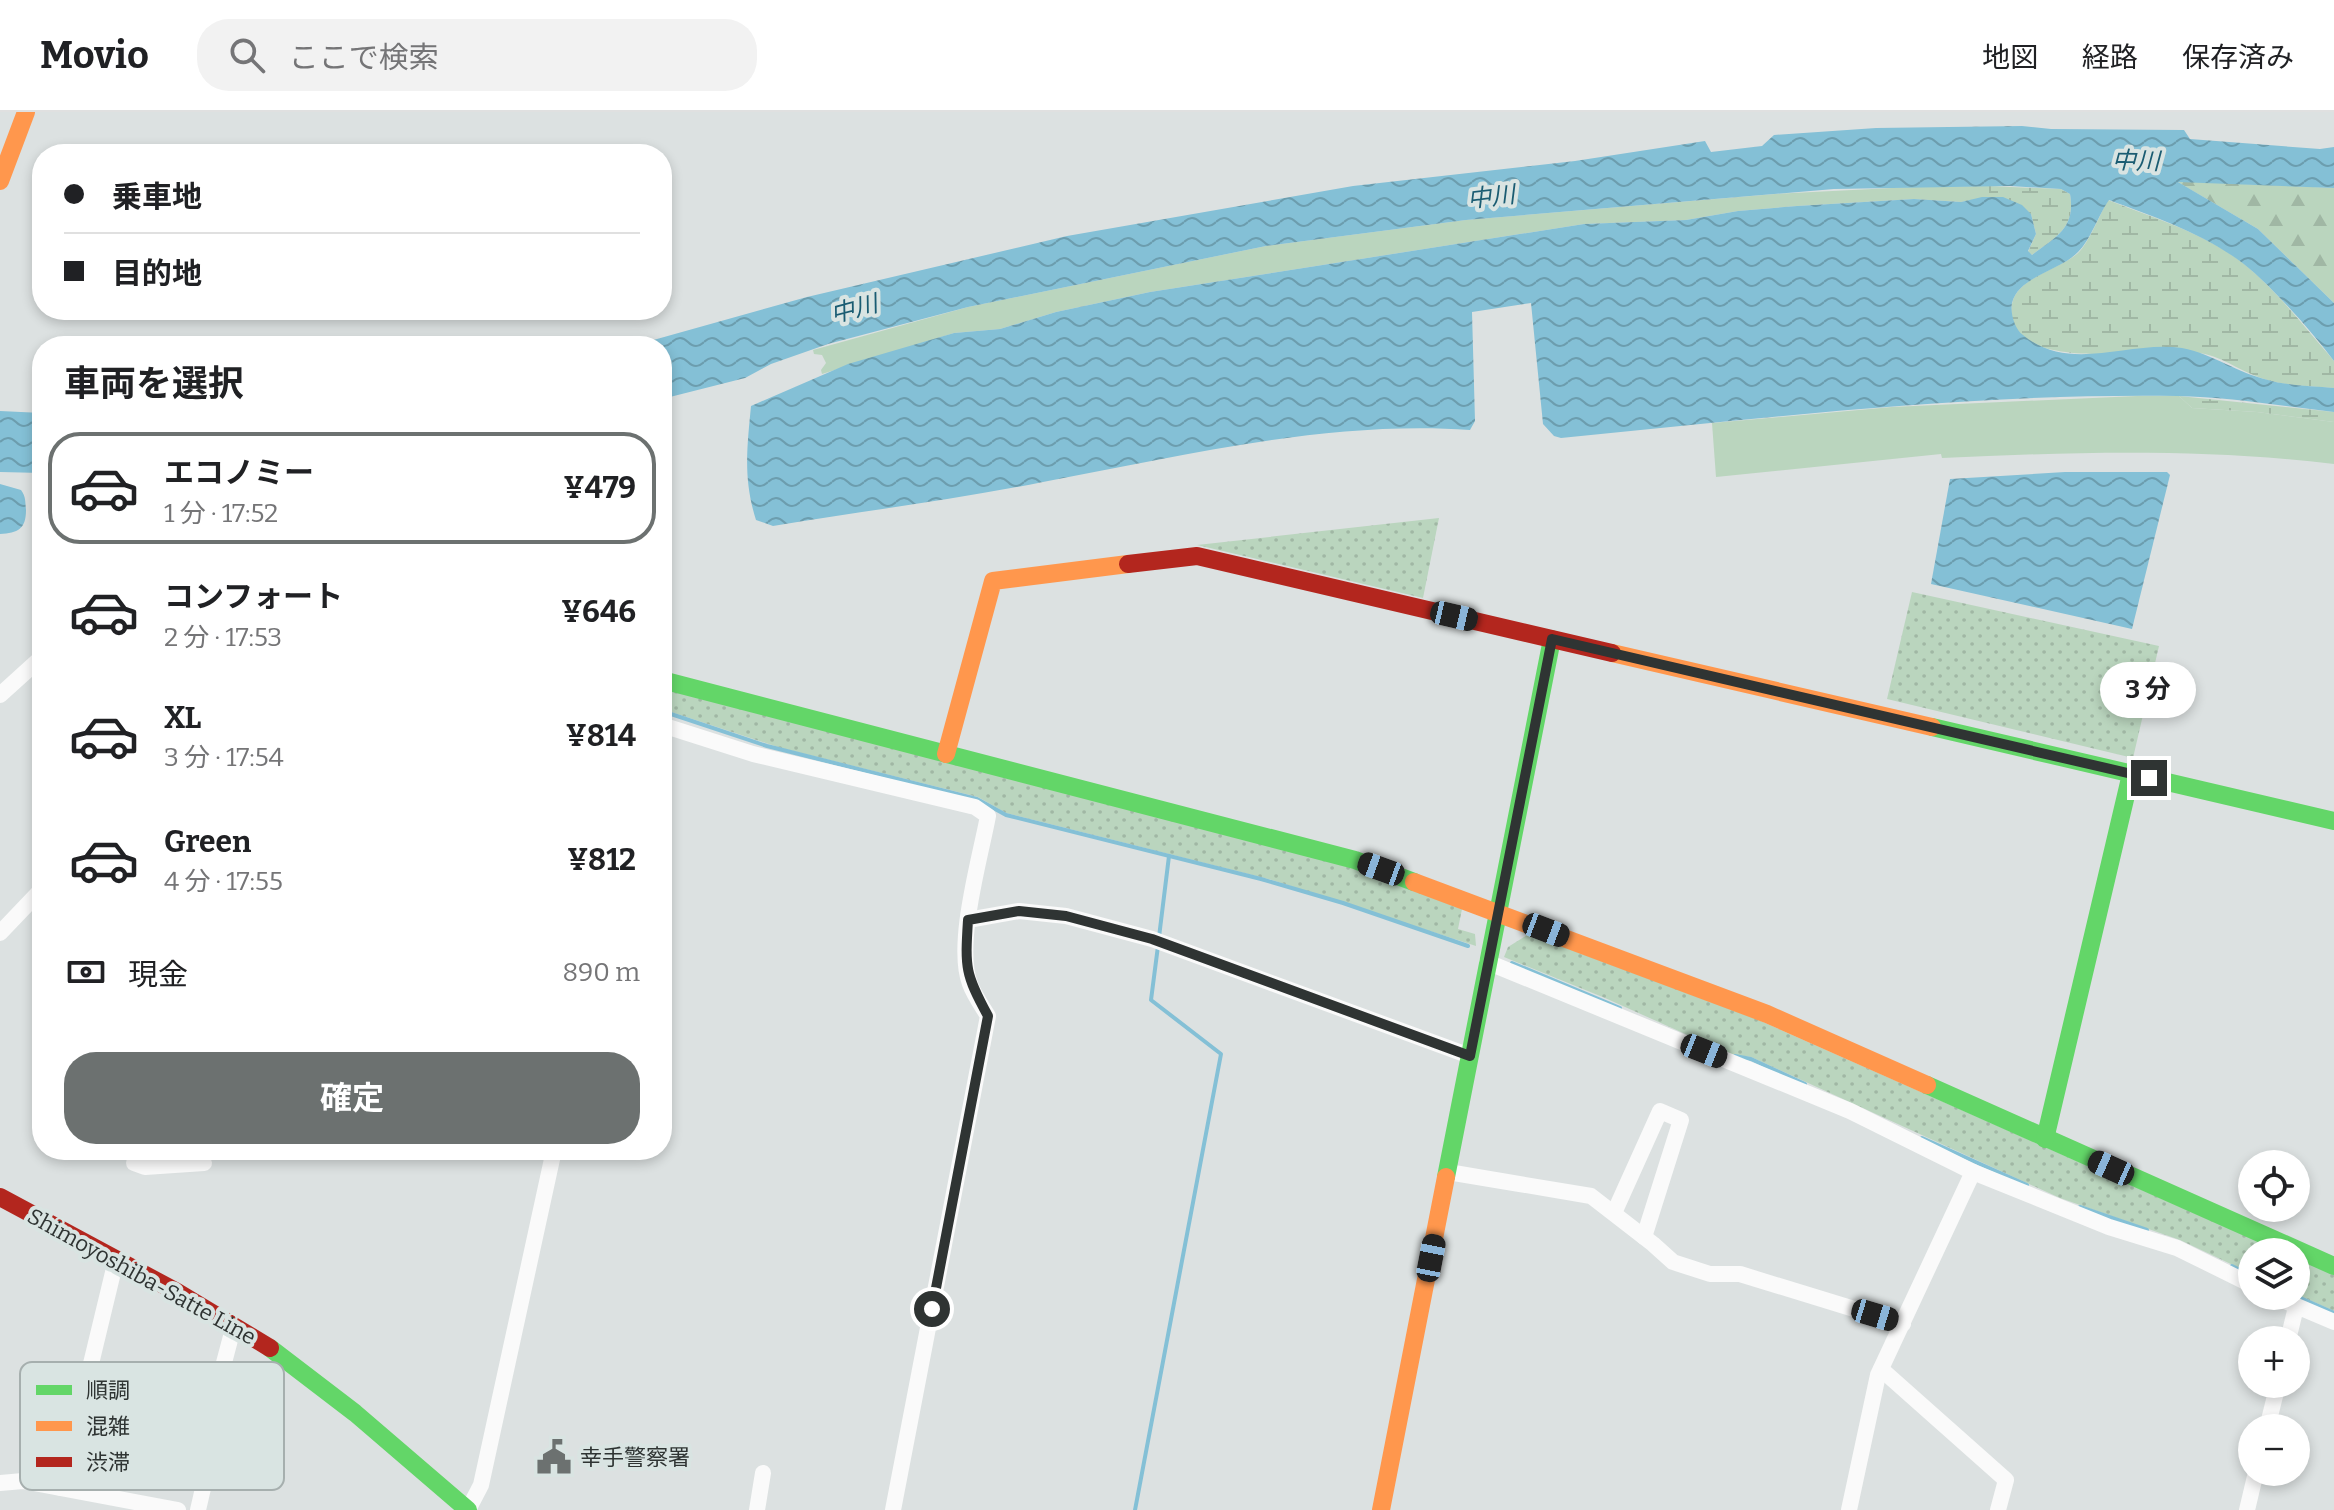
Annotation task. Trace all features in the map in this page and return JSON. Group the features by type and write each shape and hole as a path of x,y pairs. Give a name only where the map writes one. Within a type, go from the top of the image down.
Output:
{"street":[{"path":"0,181 26,112"},
{"path":"946,754 993,581 1197,556 2334,821"},
{"path":"1381,1510 1552,639"},
{"path":"0,695 32,666"},
{"path":"672,683 1355,860 1767,1014 2334,1266"},
{"path":"672,728 753,754 975,807 988,816 968,920 965,960 969,983 988,1016 893,1510"},
{"path":"2045,1139 2131,774"},
{"path":"0,933 32,899"},
{"path":"968,920 1019,911 1066,916 1152,939 1470,1056"},
{"path":"1487,962 1850,1111 1973,1172 2109,1227 2177,1248 2238,1278"},
{"path":"1614,1213 1660,1111 1681,1120 1644,1237"},
{"path":"468,1510 481,1485 552,1160"},
{"path":"134,1163 145,1167 204,1163"},
{"path":"1448,1172 1591,1196 1673,1262 1710,1274 1740,1274 1903,1324"},
{"path":"1849,1510 1881,1369 1973,1172"},
{"name":"Shimoyoshiba-Satte Line","path":"0,1197 234,1325 375,1427 468,1510"},
{"path":"91,1362 116,1260"},
{"path":"2304,1310 2334,1322"},
{"path":"224,1362 234,1325"},
{"path":"1881,1369 2006,1480 1998,1510"},
{"path":"757,1510 763,1473"},
{"path":"0,1483 20,1481"},
{"path":"2247,1510 2253,1486"},
{"path":"72,1490 178,1510"},
{"path":"198,1510 203,1490"}],"green space":[{"path":"2176,181 2334,188 2334,303 2258,229"},
{"path":"1989,186 1989,197 1961,202 1914,199 1738,211 1686,220 1584,224 1150,292 1056,312 1000,329 954,333 822,374 826,363 822,355 814,354 813,350 968,307 1266,246 1466,220 1775,194"},
{"path":"1989,186 2061,189 2070,194 2067,223 2056,237 2032,255 2028,252 2036,234 2031,214 1989,197"},
{"path":"2108,200 2192,233 2239,260 2286,305 2334,361 2334,388 2267,380 2205,354 2089,354 2057,351 2031,343 2015,328 2012,304 2015,295 2030,280 2078,253"},
{"path":"2179,396 2192,408 2334,422 2334,464 2187,453 1942,458 1941,454 1716,477 1712,423 1892,407"},
{"path":"2179,396 2334,412 2334,422 2192,408"},
{"path":"1439,518 1423,598 1197,545"},
{"path":"1912,592 2159,646 2133,758 1887,699"},
{"path":"672,691 1357,869 1462,909 1458,929 1475,934 1476,946 1272,880 1006,813 978,797 781,748 672,712"},
{"path":"1529,934 1754,1018 2250,1238 2238,1238 2238,1267 2180,1240 2060,1198 1751,1057 1730,1054 1504,957 1508,947"},
{"path":"2310,1264 2334,1275 2334,1311 2310,1300"}],"water":[{"name":"中川","path":"2022,126 2184,130 2190,139 2320,149 2334,147 2334,188 2178,182 2258,229 2334,303 2334,361 2274,292 2237,259 2191,233 2109,200 2078,252 2031,280 2016,294 2012,316 2023,335 2041,346 2060,352 2080,354 2141,348 2182,348 2268,380 2334,388 2334,412 2177,396 2023,398 1869,408 1561,438 1554,436 1543,424 1531,303 1472,312 1475,421 1470,430 1363,430 1255,442 976,494 773,526 756,520 752,505 747,463 751,406 848,364 954,333 1000,329 1056,312 1150,292 1584,224 1686,220 1738,211 1797,206 1914,199 1961,202 1982,197 2003,197 2022,205 2031,214 2036,234 2028,251 2032,255 2056,237 2067,223 2070,194 2061,189 2010,186 1834,189 1466,220 1266,246 968,307 828,344 771,364 745,378 672,396 672,336 668,336 807,297 1067,236 1353,186 1575,161 1705,141 1711,152 1762,146 1774,135 1876,128"},
{"path":"0,411 32,413 32,473 0,472"},
{"path":"2065,472 2167,472 2170,475 2132,629 1931,584 1950,479"},
{"path":"0,484 21,490 26,510 20,529 0,534"}],"waterway":[{"path":"672,714 767,746 977,799 1006,815 1261,879 1343,903 1468,946"},
{"path":"1159,937 1169,856"},
{"path":"1135,1510 1221,1054 1151,1000 1158,946"},
{"path":"1512,963 1620,1008"},
{"path":"1735,1056 1751,1059 1805,1084"},
{"path":"1922,1138 2027,1185"},
{"path":"2080,1207 2147,1230"},
{"path":"2232,1266 2238,1269"},
{"path":"2310,1302 2334,1313"}],"traffic: fast":[{"path":"1446,1177 1552,639"},
{"path":"672,683 1355,860 1414,882"},
{"path":"1932,727 2334,821"},
{"path":"2045,1139 2131,774"},
{"path":"1927,1085 2334,1266"},
{"path":"270,1348 355,1413 468,1510"}],"traffic: slow":[{"path":"0,181 26,112"},
{"path":"946,754 993,581 1128,564"},
{"path":"1612,653 1932,727"},
{"path":"1414,882 1767,1014 1927,1085"},
{"path":"1381,1510 1446,1177"}],"traffic: jam":[{"path":"1128,564 1197,556 1612,653"},
{"path":"0,1197 177,1292 270,1348"}],"place":[{"name":"幸手警察署","path":"554,1457"}],"route":[{"path":"932,1309 988,1016 969,983 965,960 968,920 1019,911 1066,916 1152,939 1470,1056 1552,639 2149,778"}]}
